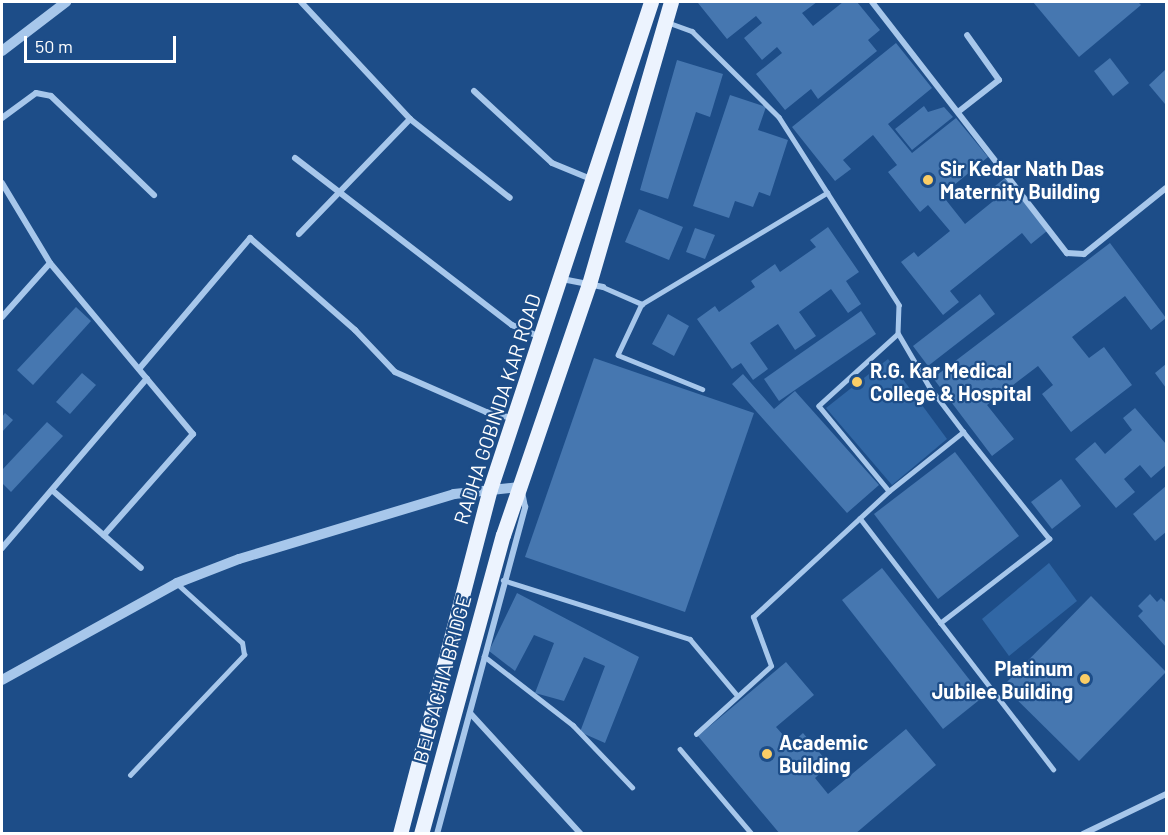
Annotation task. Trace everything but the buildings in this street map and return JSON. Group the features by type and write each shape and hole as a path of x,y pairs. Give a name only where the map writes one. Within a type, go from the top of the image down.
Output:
{"main road":[{"name":"RADHA GOBINDA KAR ROAD","path":"400,834 490,489 543,338 651,2"},
{"path":"520,486 596,285 671,2"},
{"name":"BELGACHIA BRIDGE","path":"422,834 503,535 520,486"}],"street":[{"path":"2,51 66,2"},
{"path":"301,2 410,119 510,198"},
{"path":"872,2 1067,253 1076,256 1084,254 1167,188"},
{"path":"958,112 999,80 967,35"},
{"path":"474,91 552,163 594,181"},
{"path":"2,118 36,93 51,96 154,195"},
{"path":"298,234 410,119"},
{"path":"295,158 512,325 543,338"},
{"path":"2,183 50,263 193,434 104,535"},
{"path":"139,369 250,238 355,330 395,372 486,412 516,419"},
{"path":"2,316 50,263"},
{"path":"562,279 596,285"},
{"path":"2,548 147,378"},
{"path":"2,680 177,583 239,559 419,504 490,489 520,486 525,507 502,580 470,713 437,834"},
{"path":"52,490 141,568"},
{"path":"470,713 581,834"},
{"path":"1083,834 1167,794"}],"lane":[{"path":"664,22 692,31 721,56 778,117 899,305 898,334 929,387 1049,539 940,623"},
{"path":"702,389 618,355 642,304 827,193"},
{"path":"596,285 642,304"},
{"path":"890,490 819,406 898,334"},
{"path":"696,734 771,666 753,617 890,490 963,432"},
{"path":"860,519 1053,769"},
{"path":"502,580 690,639 737,695"},
{"path":"130,775 244,656 242,643 177,583"},
{"path":"484,656 573,725 632,787"},
{"path":"680,749 752,834"}],"shaded area":[{"path":"888,359 947,439 892,485 826,408"},
{"path":"1049,563 1077,601 1009,656 982,619"}],"place":[{"name":"Sir Kedar Nath Das Maternity Building","path":"928,180"},
{"name":"R.G. Kar Medical College & Hospital","path":"857,382"},
{"name":"Platinum Jubilee Building","path":"1085,679"},
{"name":"Academic Building","path":"767,754"}]}
